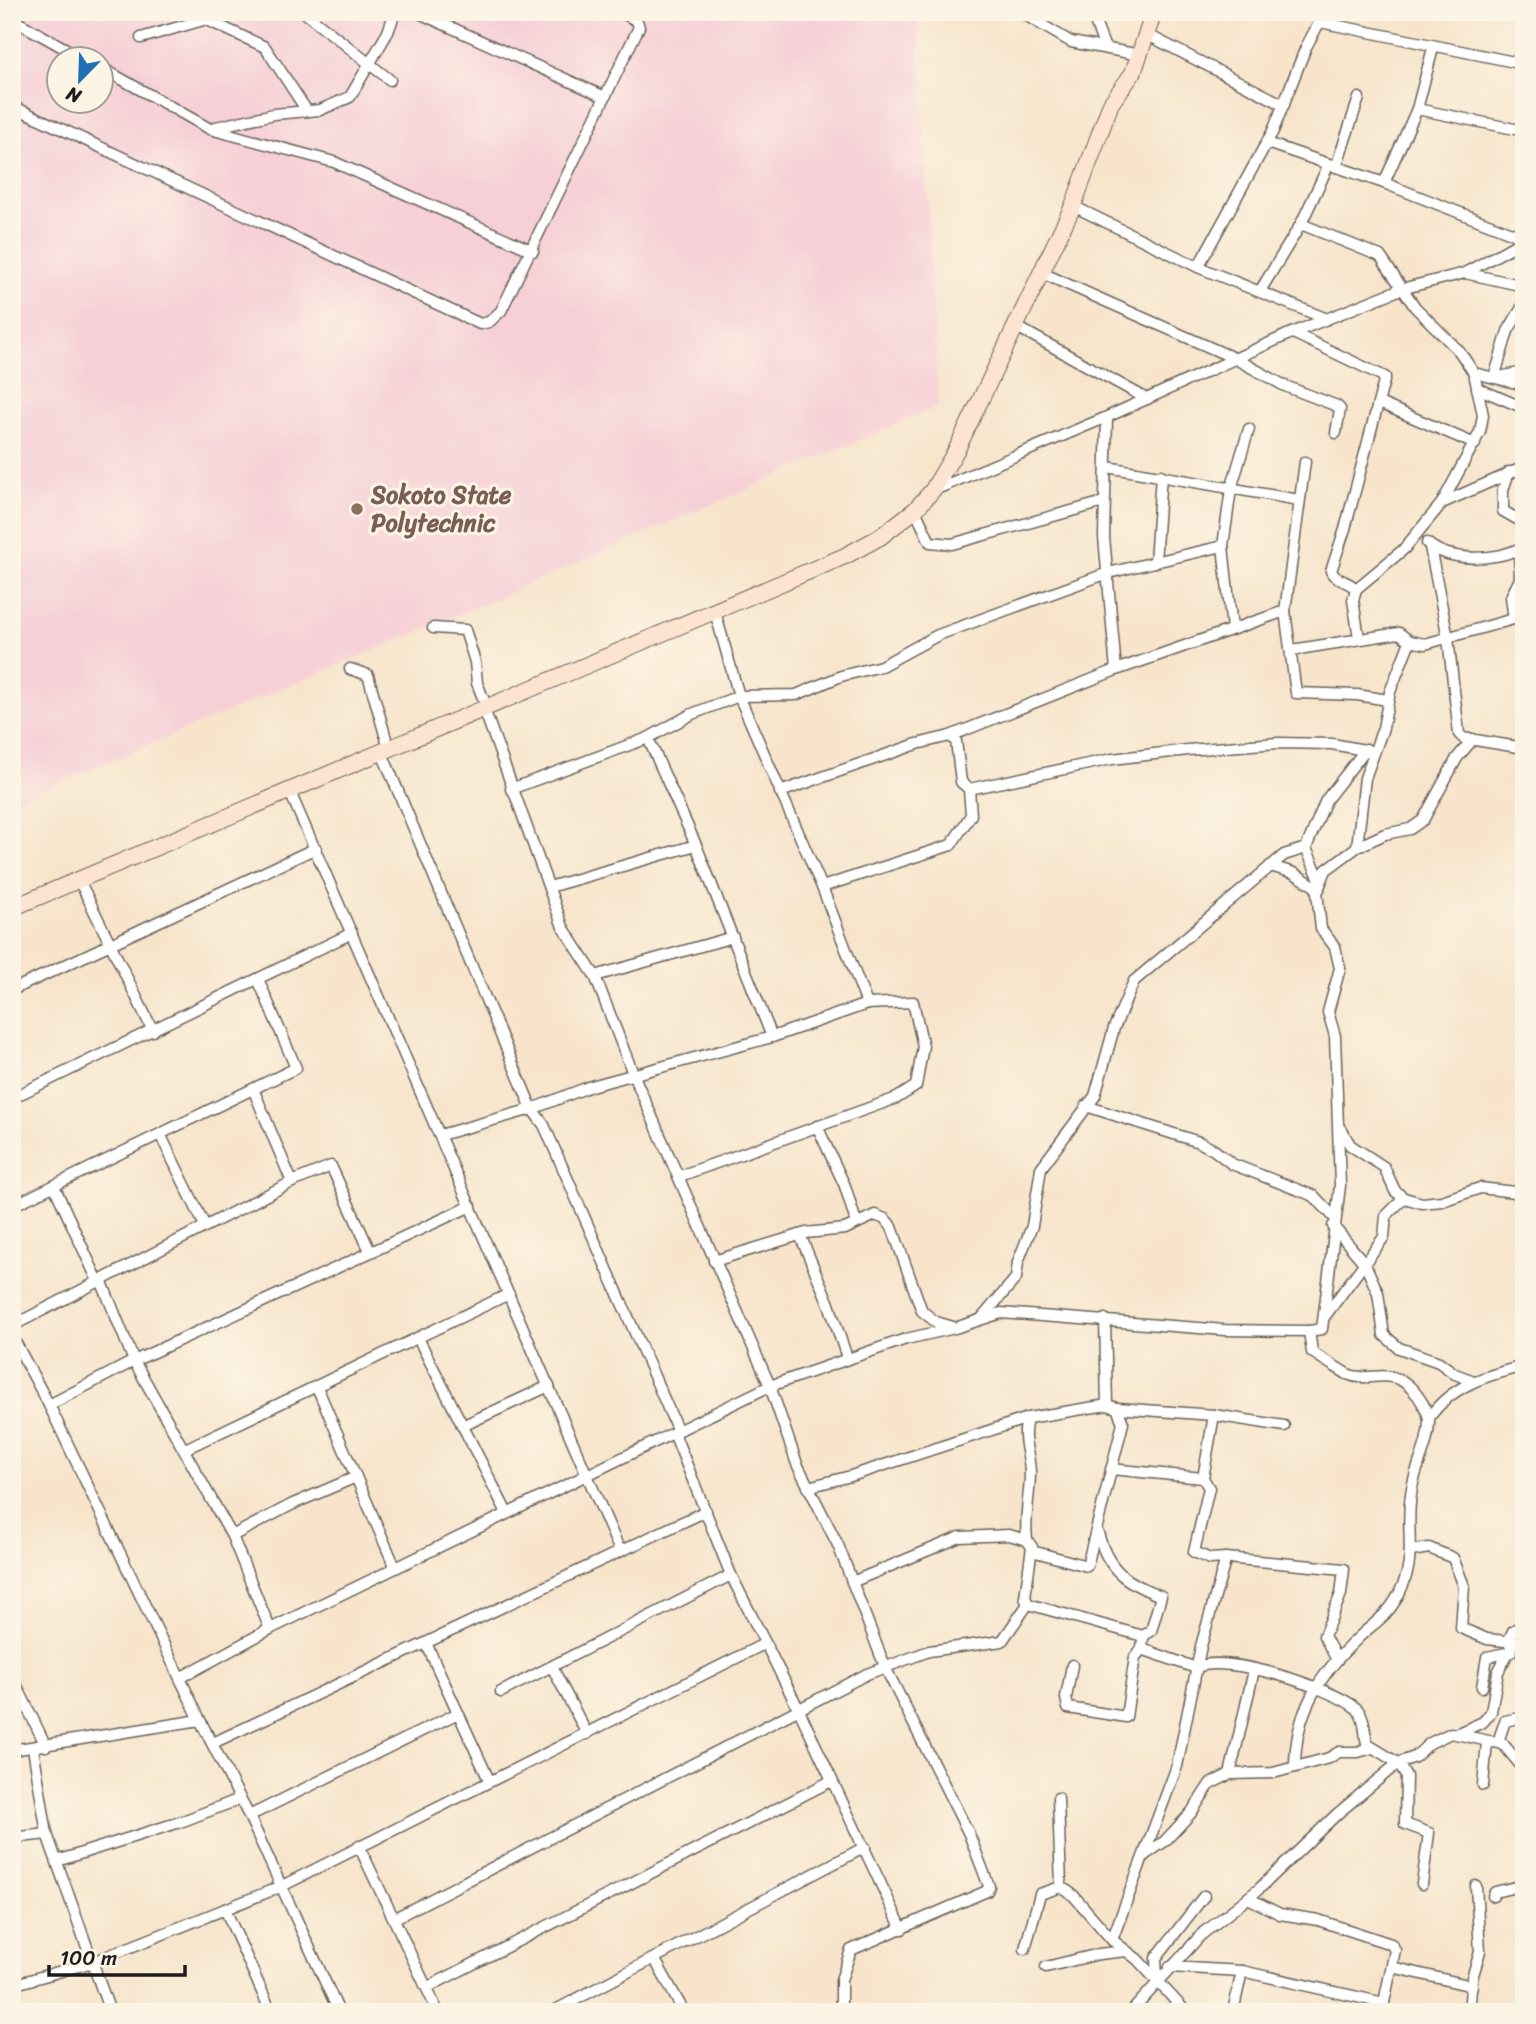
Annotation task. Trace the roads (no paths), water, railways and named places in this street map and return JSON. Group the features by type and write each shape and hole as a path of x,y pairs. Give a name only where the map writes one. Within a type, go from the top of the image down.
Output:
{"street":[{"path":"190,12 265,47 307,111"},
{"path":"141,38 231,12"},
{"path":"304,12 390,80"},
{"path":"210,128 274,114 320,110 350,97 370,64 395,12"},
{"path":"417,12 605,97"},
{"path":"12,106 480,324 489,322 501,311 533,250 639,26 637,20 621,12"},
{"path":"1020,12 1071,42 1140,55"},
{"path":"1091,12 1105,48"},
{"path":"12,908 845,556 880,537 915,510 932,491 957,449 1017,327 1073,206 1111,103 1133,73 1154,12"},
{"path":"1198,267 1267,143 1306,47 1323,17 1433,48 1524,64"},
{"path":"12,19 61,46"},
{"path":"1148,35 1284,105"},
{"path":"1384,183 1417,109 1433,48"},
{"path":"116,76 210,128 334,162 533,250"},
{"path":"1260,291 1301,224 1332,165 1359,98"},
{"path":"1417,109 1524,131"},
{"path":"1267,143 1384,183 1524,239"},
{"path":"1073,206 1198,267 1326,319"},
{"path":"1301,224 1380,256 1401,289 1459,351 1474,373 1483,415 1475,444 1442,503 1419,534 1356,589 1353,600 1359,638"},
{"path":"932,491 1107,417 1293,332 1401,289 1465,273 1524,239"},
{"path":"1042,273 1236,359 1285,386 1337,405 1340,409 1336,433"},
{"path":"1465,273 1524,286"},
{"path":"1494,378 1508,331 1524,304"},
{"path":"1017,327 1147,399"},
{"path":"1293,332 1383,374 1386,382 1331,571 1335,577 1350,582 1356,589"},
{"path":"1494,378 1524,372"},
{"path":"1474,373 1524,384"},
{"path":"1477,388 1524,408"},
{"path":"1379,403 1475,444"},
{"path":"1107,417 1104,502 1116,670"},
{"path":"1232,629 1223,546 1231,489 1249,429"},
{"path":"1305,462 1285,611 1295,690 1298,694 1357,695 1388,701"},
{"path":"1107,467 1298,500"},
{"path":"1442,503 1524,467"},
{"path":"1509,472 1503,490 1503,511 1524,523"},
{"path":"1155,562 1161,475"},
{"path":"915,510 930,541 952,544 1104,502"},
{"path":"1419,534 1430,547 1448,638 1458,731 1463,738 1524,748"},
{"path":"512,789 608,750 648,738 692,714 739,696 796,695 841,676 881,666 938,635 1108,573 1223,546"},
{"path":"1292,650 1399,633 1410,641 1425,644 1519,618 1511,597 1520,579 1521,548 1499,556 1479,559 1430,547"},
{"path":"780,792 917,744 950,736 1116,670 1285,611"},
{"path":"715,612 739,696 822,887 867,1004"},
{"path":"433,628 465,630 475,662 477,683 512,789 563,927 596,976 634,1076 770,1386 797,1464 852,1583 885,1667 969,1834 989,1886 987,1891 851,1950 841,1980 841,2012"},
{"path":"180,1678 394,1567 770,1386 906,1339 955,1328 1001,1313 1225,1330 1322,1329 1340,1155 1336,1121 1335,1036 1328,1012 1340,968 1335,947 1321,929 1320,886 1306,848 1326,800 1369,751 1383,728 1388,701 1410,641"},
{"path":"350,669 368,675 386,751 532,1109 544,1125 676,1432 731,1575 799,1710 902,1929"},
{"path":"822,887 951,845 971,815 969,789 961,782 960,748 950,736"},
{"path":"648,738 696,845 772,1037"},
{"path":"1320,886 1326,870 1357,847 1385,834 1410,829 1423,820 1457,758 1473,739"},
{"path":"969,789 1112,759 1188,750 1277,743 1332,744 1369,751"},
{"path":"1357,847 1369,751"},
{"path":"290,792 620,1551"},
{"path":"549,887 696,845"},
{"path":"12,990 316,848"},
{"path":"982,1318 1016,1278 1018,1262 1032,1226 1041,1168 1095,1096 1114,1028 1134,981 1284,855 1306,848"},
{"path":"1270,866 1294,873 1320,886"},
{"path":"79,880 153,1031"},
{"path":"12,1098 352,933"},
{"path":"596,976 733,937"},
{"path":"12,1206 254,1091 296,1068 258,979"},
{"path":"440,1135 532,1109 591,1086 772,1037 867,1004 913,1002 923,1046 916,1086 869,1111 817,1126 680,1176"},
{"path":"254,1091 292,1182"},
{"path":"1086,1106 1199,1142 1232,1164 1314,1196 1365,1264 1378,1293 1384,1335 1399,1348 1439,1362 1455,1374 1474,1381"},
{"path":"1336,1121 1350,1145 1384,1167 1395,1191 1404,1198 1422,1203 1442,1201 1480,1188 1524,1193"},
{"path":"817,1126 845,1186 856,1222"},
{"path":"161,1136 205,1226"},
{"path":"12,1326 292,1182 331,1166 370,1251"},
{"path":"54,1186 134,1361 232,1536 270,1629"},
{"path":"1323,1318 1384,1237 1386,1216 1404,1198"},
{"path":"49,1405 134,1361 471,1206"},
{"path":"714,1261 800,1235 845,1229 875,1215 889,1222 922,1311 936,1322 955,1328"},
{"path":"800,1235 829,1304 847,1359"},
{"path":"185,1449 509,1294"},
{"path":"852,1583 960,1537 991,1534 1087,1566 1122,1423 1112,1407 1105,1319"},
{"path":"1309,1331 1312,1352 1318,1357 1328,1359 1349,1375 1397,1377 1412,1389 1429,1418"},
{"path":"12,1336 49,1405 249,1816 339,2012"},
{"path":"418,1338 507,1513"},
{"path":"1295,1767 1296,1732 1313,1688 1337,1660 1394,1604 1411,1566 1409,1521 1412,1486 1423,1460 1429,1418 1437,1407 1474,1381 1524,1366"},
{"path":"462,1426 549,1386"},
{"path":"317,1387 394,1567"},
{"path":"808,1487 851,1476 1028,1419 1112,1407 1213,1415 1284,1426"},
{"path":"1213,1415 1203,1478 1209,1488 1194,1552 1210,1559 1226,1558 1344,1569 1341,1594 1328,1620 1324,1636 1337,1660"},
{"path":"1028,1419 1024,1427 1030,1468 1025,1513 1030,1545 1025,1597 1028,1604"},
{"path":"1111,1469 1203,1478"},
{"path":"232,1536 293,1504 356,1477"},
{"path":"213,1743 706,1511"},
{"path":"1072,1665 1066,1698 1068,1708 1126,1717 1135,1657 1142,1649 1143,1636 1151,1630 1161,1596 1128,1583 1113,1566 1097,1532"},
{"path":"1411,1551 1429,1548 1448,1554 1464,1586 1461,1628 1510,1647"},
{"path":"1112,1940 1177,1766 1196,1668 1226,1558"},
{"path":"501,1692 731,1575"},
{"path":"1028,1604 1143,1636"},
{"path":"395,1918 885,1667 929,1651 1002,1641 1028,1604"},
{"path":"1131,2012 1157,1980 1201,1935 1248,1898 1337,1814 1398,1763 1415,1757 1430,1743 1444,1736 1483,1722 1491,1712 1499,1672 1510,1647 1513,1631 1524,1623"},
{"path":"426,1643 489,1780"},
{"path":"12,1985 93,1962 280,1887 764,1644"},
{"path":"1482,1687 1487,1657 1510,1647"},
{"path":"1142,1649 1196,1668"},
{"path":"1196,1668 1204,1663 1254,1670 1313,1688 1357,1709 1364,1720 1367,1744 1398,1763 1406,1776 1405,1824 1429,1832 1422,1884"},
{"path":"552,1667 587,1734"},
{"path":"1230,1774 1254,1670"},
{"path":"12,1676 46,1746"},
{"path":"249,1816 458,1713"},
{"path":"1483,1785 1492,1742 1505,1721 1524,1717"},
{"path":"12,1750 200,1720"},
{"path":"1458,1733 1507,1746 1524,1769"},
{"path":"33,1748 47,1834 110,2012"},
{"path":"1145,1855 1165,1841 1191,1813 1210,1784 1230,1774 1273,1773 1329,1758 1339,1752 1372,1748"},
{"path":"428,1987 831,1781"},
{"path":"1058,1798 1060,1886"},
{"path":"57,1861 183,1821 240,1799"},
{"path":"12,1838 47,1834"},
{"path":"359,1846 438,2012"},
{"path":"552,2012 655,1960 864,1847"},
{"path":"1493,1896 1495,1892 1524,1885"},
{"path":"1060,1886 1073,1895 1112,1940 1157,1980 1186,2012"},
{"path":"1025,1949 1040,1894 1060,1886"},
{"path":"1469,2012 1475,1961 1480,1952 1476,1886"},
{"path":"1157,1980 1156,1958 1204,1896"},
{"path":"1170,1967 1242,1971 1383,2007 1395,1950 1391,1944 1318,1920 1280,1914 1248,1898"},
{"path":"225,1909 267,2003"},
{"path":"1046,1967 1099,1954 1126,1951"},
{"path":"655,1960 684,2012"},
{"path":"1392,1967 1472,1986"},
{"path":"1233,2012 1242,1971"}],"place":[{"name":"Sokoto State Polytechnic","path":"357,509"}]}
